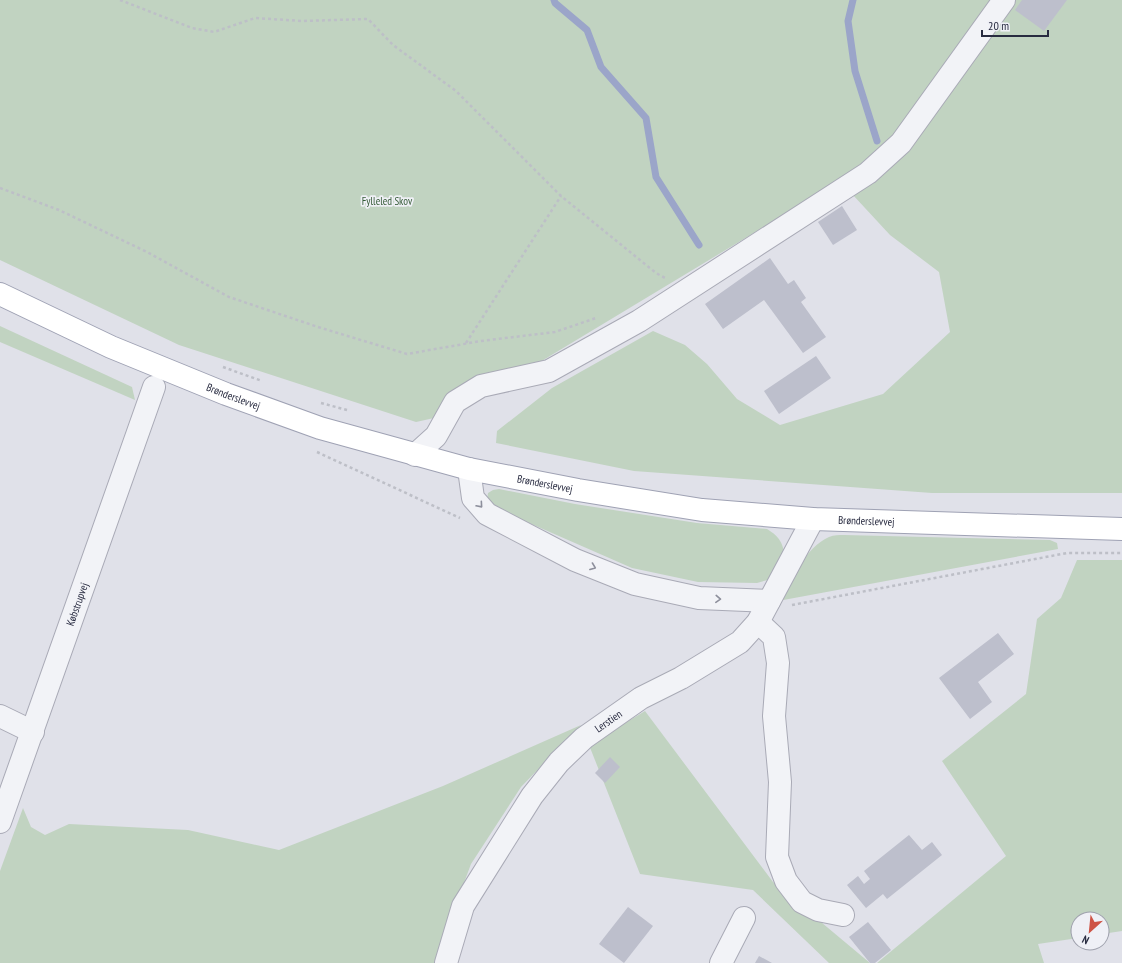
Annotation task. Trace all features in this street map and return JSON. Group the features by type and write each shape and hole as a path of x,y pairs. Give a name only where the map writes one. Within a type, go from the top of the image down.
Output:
{"main road":[{"name":"Brønderslevvej","path":"0,294 111,347 226,394 320,428 469,469 578,490 702,510 813,519 1122,529"}],"street":[{"path":"415,454 436,436 455,402 481,386 549,371 638,321 868,173 901,143 1004,0"},
{"name":"Købstrupvej","path":"0,822 154,387"},
{"path":"469,469 473,498 487,514 574,560 635,584 764,611 774,637 778,663 774,716 780,782 777,857 786,881 802,902 818,910 843,914"},
{"name":"Lerstien","path":"446,963 463,906 532,796 559,762 584,738 641,698 681,678 740,642 764,611 813,519"},
{"path":"0,716 33,732"},
{"path":"721,963 744,918"}],"path":[{"path":"120,0 192,28 214,32 255,18 302,21 368,20 393,45 456,91 561,196 656,273 685,290"},
{"path":"0,188 59,210 147,252 229,297 318,327 408,354 466,344 555,332 596,318 603,318"},
{"path":"466,344 561,196"},
{"path":"220,366 264,382"},
{"path":"314,401 352,412"},
{"path":"314,450 466,521"},
{"path":"764,611 1067,553 1122,553"}],"green space":[{"name":"Fylleled Skov","path":"0,0 1122,0 1122,493 932,493 634,471 496,443 497,431 552,388 653,331 685,345 707,364 737,399 780,425 883,394 950,332 939,272 890,235 840,181 540,362 447,396 434,418 416,422 179,345 0,260"},
{"path":"0,326 132,387 135,400 0,342"},
{"path":"499,489 575,504 697,523 767,529 780,541 785,558 771,579 757,583 698,582 632,568 490,506 487,500 488,493"},
{"path":"835,535 1050,540 1057,543 1058,549 778,601 806,556 820,542"},
{"path":"1077,560 1122,560 1122,931 1110,933 1110,911 1070,911 1070,939 1038,944 1044,963 877,963 1006,856 942,761 1026,694 1037,619 1061,598"},
{"path":"645,711 773,882 870,963 829,963 753,890 640,874 589,745"},
{"path":"581,725 521,787 471,864 434,963 0,963 0,871 23,808 31,827 45,835 69,824 188,830 279,850 443,786"}],"building":[{"path":"1022,0 1067,0 1044,31 1015,10"},
{"path":"842,206 857,230 833,245 818,222"},
{"path":"770,258 788,284 794,280 806,298 801,302 826,337 803,353 764,300 723,329 705,304"},
{"path":"816,356 831,378 779,414 764,391"},
{"path":"998,633 1014,654 978,682 992,702 970,719 939,678"},
{"path":"610,757 620,767 605,783 595,773"},
{"path":"909,835 922,850 932,842 942,855 887,899 883,894 866,908 847,885 858,876 864,884 870,879 864,871"},
{"path":"628,907 653,926 624,963 599,944"},
{"path":"868,922 891,950 875,963 870,963 849,937"},
{"path":"759,956 772,963 755,963"}],"waterway":[{"path":"554,0 555,3 587,30 601,67 646,118 656,177 699,245"},
{"path":"853,0 848,21 855,71 877,141"}]}
